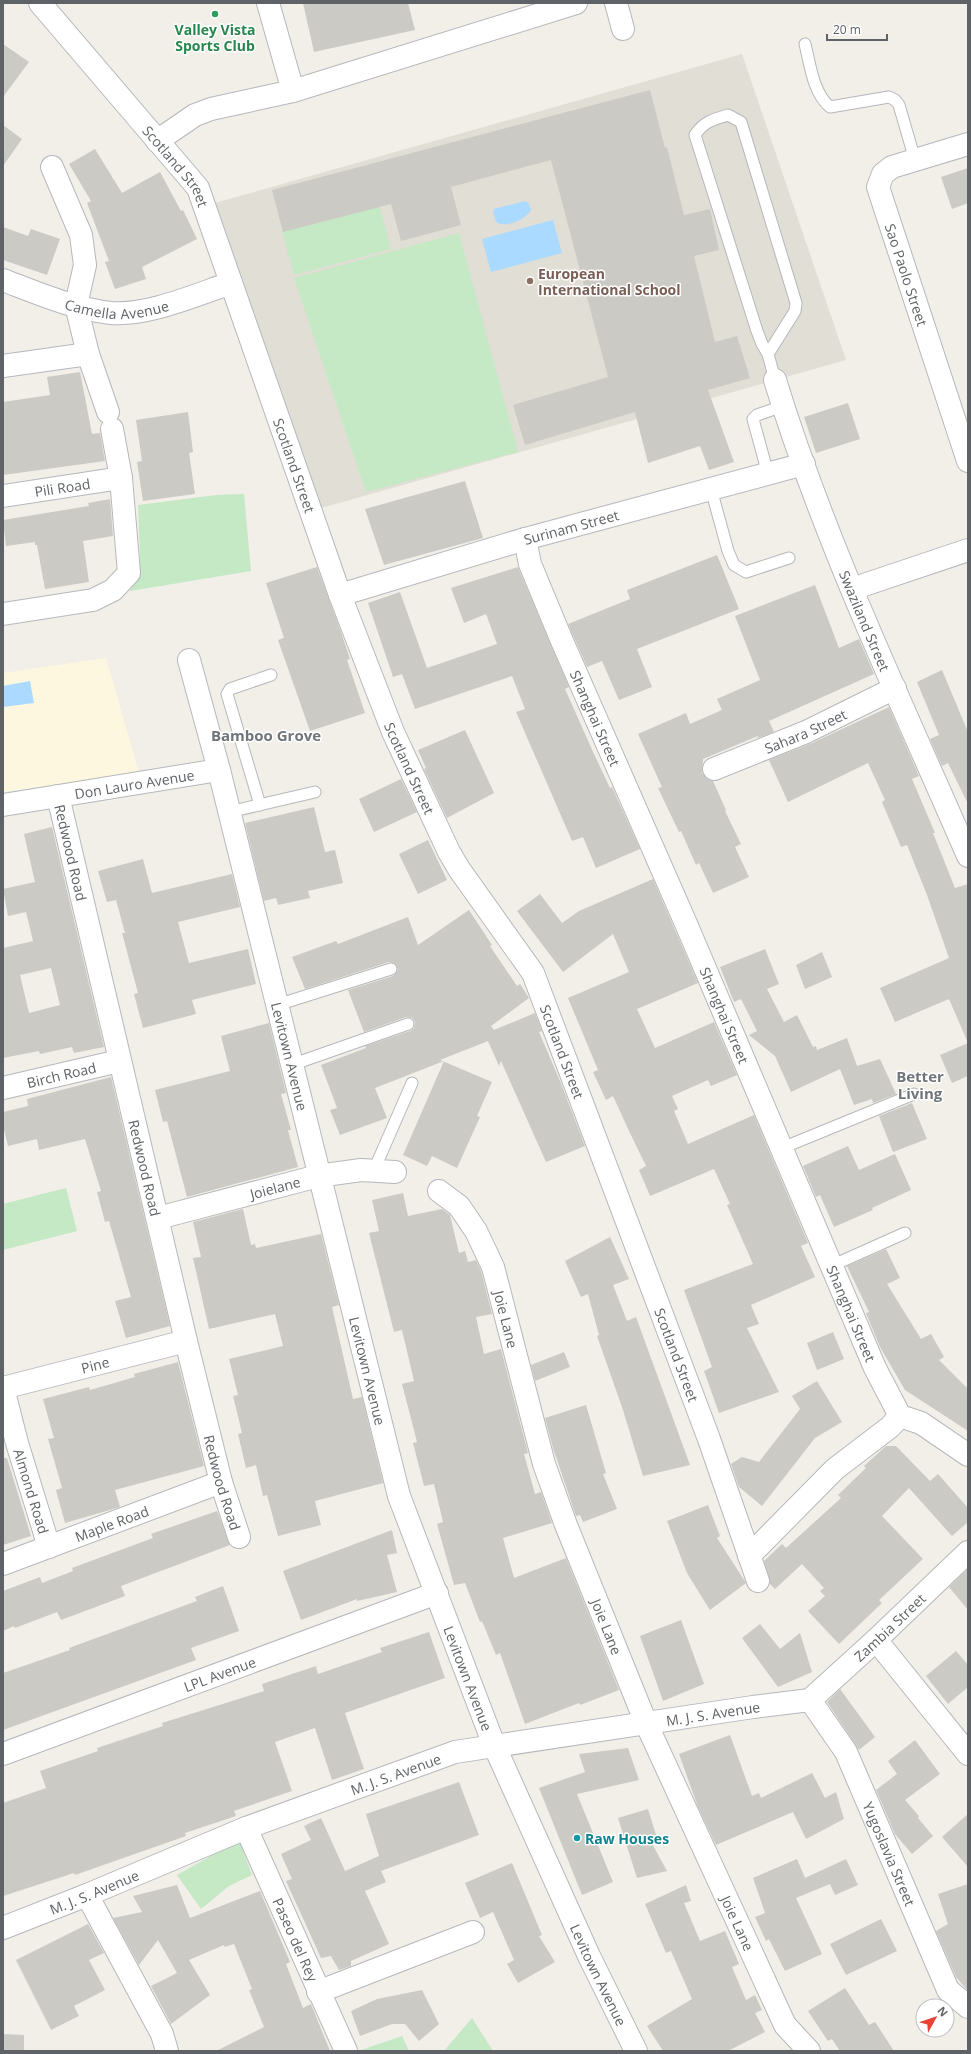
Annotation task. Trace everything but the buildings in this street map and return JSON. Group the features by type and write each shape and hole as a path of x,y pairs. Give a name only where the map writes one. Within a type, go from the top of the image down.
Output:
{"street":[{"name":"Scotland Street","path":"40,3 198,188 340,595 393,732 449,852 459,870 533,973 709,1439 758,1581"},
{"path":"268,3 294,91"},
{"path":"157,141 195,115 211,109 294,91 576,3"},
{"path":"616,3 623,29"},
{"name":"Sao Paolo Street","path":"968,144 887,170 883,174 878,186 968,461"},
{"path":"3,614 93,600 113,590 129,573 121,478 110,420 88,354 76,305 85,265 84,251 80,235 52,168"},
{"name":"Camella Avenue","path":"3,280 76,305 111,313 144,310 231,283"},
{"path":"3,366 88,354"},
{"name":"Swaziland Street","path":"775,380 799,454 852,589 968,856"},
{"name":"Surinam Street","path":"340,595 525,539 804,464"},
{"name":"Pili Road","path":"3,496 121,478"},
{"name":"Shanghai Street","path":"525,539 530,564 562,641 782,1148 875,1368 900,1416"},
{"path":"852,589 968,550"},
{"name":"Levitown Avenue","path":"189,660 219,770 318,1176 399,1496 413,1538 437,1593 494,1745 589,1956 636,2051"},
{"name":"Sahara Street","path":"714,769 806,732 895,688"},
{"name":"Don Lauro Avenue","path":"3,805 219,770"},
{"name":"Redwood Road","path":"58,796 119,1061 158,1218 186,1341 221,1482 239,1537"},
{"name":"Birch Road","path":"3,1088 119,1061"},
{"name":"Joielane","path":"158,1218 318,1176 384,1171"},
{"name":"Joie Lane","path":"439,1191 459,1206 476,1231 493,1267 544,1464 566,1525 646,1723 785,2025 809,2051"},
{"name":"Pine","path":"3,1388 186,1341"},
{"name":"Almond Road","path":"3,1388 17,1443 50,1547"},
{"path":"749,1556 834,1469 890,1427 900,1416 921,1423 968,1455"},
{"name":"Maple Road","path":"3,1564 221,1482"},
{"name":"Zambia Street","path":"810,1700 876,1640 968,1552"},
{"name":"LPL Avenue","path":"3,1754 437,1593"},
{"path":"876,1640 968,1754"},
{"name":"M. J. S. Avenue","path":"3,1928 87,1895 246,1828 455,1752 494,1745 810,1700"},
{"name":"Yugoslavia Street","path":"810,1700 846,1752 948,1990 968,2007"},
{"name":"Paseo del Rey","path":"246,1828 318,1992 346,2051"},
{"path":"87,1895 162,2034 167,2051"},
{"path":"318,1992 473,1932"}],"lane":[{"path":"805,44 819,94 830,107 889,97 895,100 899,105 915,160"},
{"path":"768,354 795,311 796,303 741,122 728,114 706,122 700,127 695,135 757,331 768,354 775,380"},
{"path":"768,474 753,419 757,415 783,406"},
{"path":"711,489 728,552 734,565 746,572 788,558"},
{"path":"260,805 227,694 230,689 271,675"},
{"path":"229,812 315,792"},
{"path":"276,1005 391,969"},
{"path":"291,1065 408,1024"},
{"path":"384,1171 412,1083"},
{"path":"782,1148 914,1094"},
{"path":"831,1266 905,1233"}],"shaded area":[{"name":"European International School","path":"742,54 846,360 318,509 215,203"},
{"path":"106,658 139,773 3,792 3,673"}],"green space":[{"path":"379,205 391,249 294,275 282,231"},
{"path":"459,233 518,452 366,492 294,278"},
{"path":"244,494 251,571 130,591 139,572 140,551 138,505 216,495"},
{"path":"66,1188 77,1231 3,1250 3,1204"},
{"path":"239,1840 252,1875 229,1886 201,1909 177,1875"},
{"path":"472,2018 493,2051 444,2051"},
{"path":"402,2036 409,2051 358,2051"}],"water":[{"path":"525,201 529,204 531,210 525,217 510,224 500,224 496,222 493,212 494,209"},
{"path":"553,220 562,253 491,272 482,239"},
{"path":"30,681 34,703 3,707 3,686"}],"place":[{"name":"Valley Vista Sports Club","path":"215,14"},
{"name":"European International School","path":"530,281"},
{"name":"Raw Houses","path":"577,1838"}],"district":[{"name":"Bamboo Grove","path":"266,735"},
{"name":"Better Living","path":"920,1084"}]}
